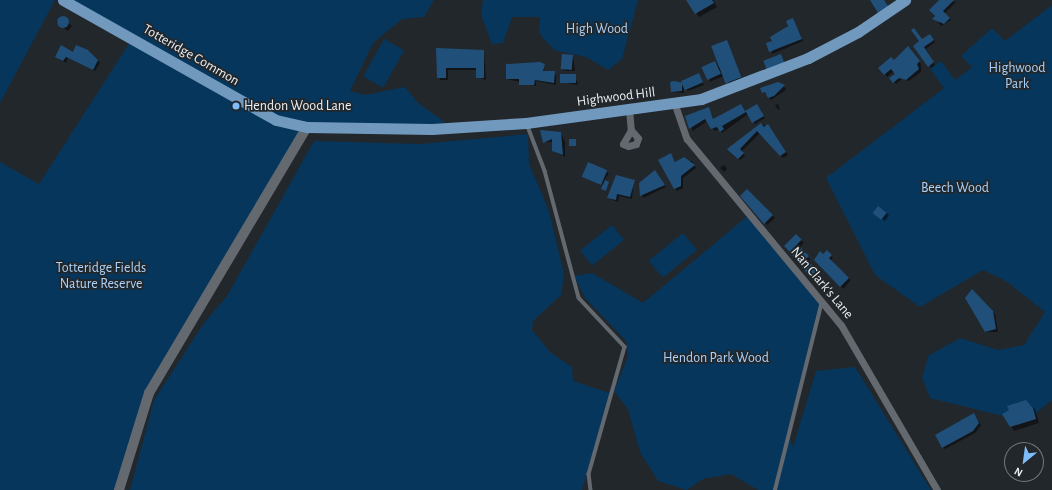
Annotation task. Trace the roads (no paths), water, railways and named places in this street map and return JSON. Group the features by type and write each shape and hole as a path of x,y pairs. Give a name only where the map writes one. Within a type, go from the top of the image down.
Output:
{"main road":[{"name":"Totteridge Common","path":"63,0 276,120 307,128"},
{"name":"Highwood Hill","path":"307,128 465,128 526,123 629,109 675,105 712,96 808,58 858,32 906,0"},
{"path":"119,490 149,393 307,128"}],"street":[{"name":"Nan Clark's Lane","path":"675,105 687,139 765,236 823,300 865,361 937,490"},
{"path":"629,109 631,130"}],"lane":[{"path":"526,123 545,171 580,298 625,347 589,474 590,490"},
{"path":"775,490 823,300"}],"place":[{"name":"Hendon Wood Lane","path":"236,106"}],"park label":[{"name":"High Wood","path":"597,29"},
{"name":"Highwood Park","path":"1017,76"},
{"name":"Beech Wood","path":"955,188"},
{"name":"Totteridge Fields Nature Reserve","path":"101,276"},
{"name":"Hendon Park Wood","path":"716,358"}]}
